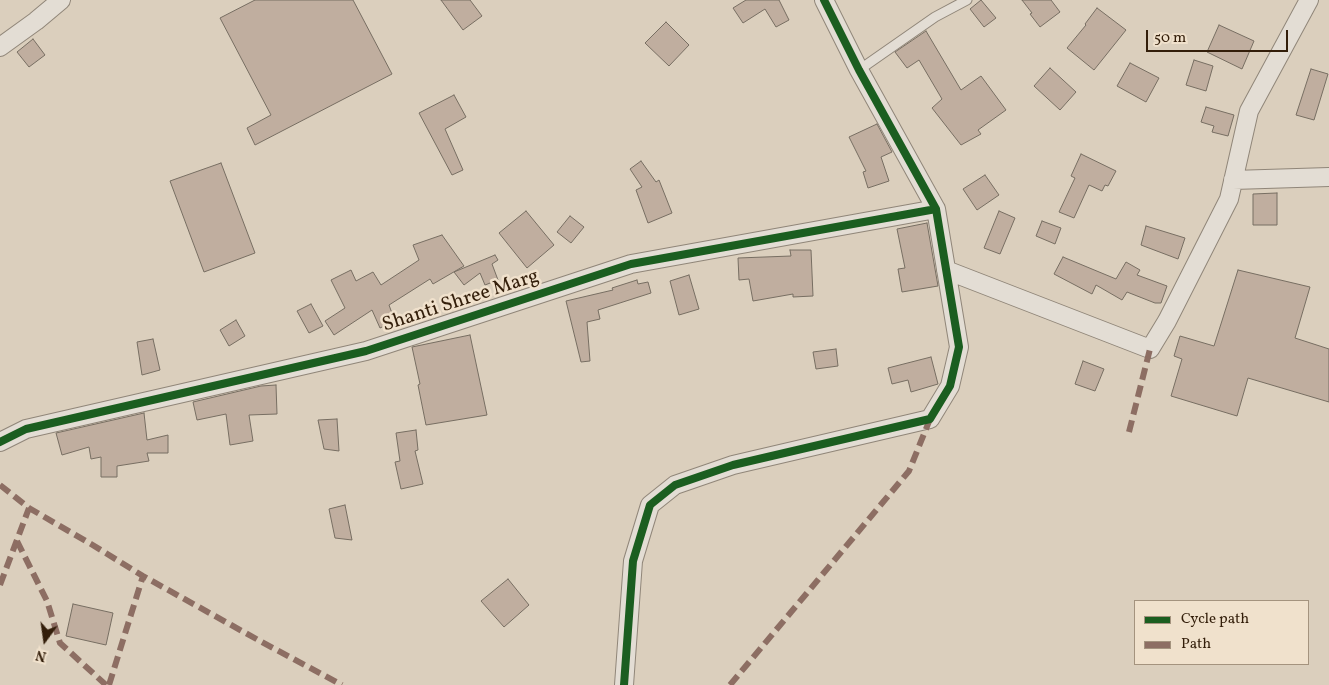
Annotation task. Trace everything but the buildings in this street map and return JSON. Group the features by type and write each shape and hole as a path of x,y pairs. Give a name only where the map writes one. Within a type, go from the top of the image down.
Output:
{"street":[{"path":"0,47 61,0"},
{"path":"624,685 633,561 650,505 675,485 733,465 930,419 950,386 959,347 936,209 824,0"},
{"path":"946,270 1150,348 1167,321 1229,199 1249,111 1309,0"},
{"path":"1233,180 1329,177"},
{"name":"Shanti Shree Marg","path":"0,442 26,429 366,351 631,264 936,209"}],"lane":[{"path":"860,70 935,17 967,0"}],"marked path":[{"path":"1129,432 1150,349"},
{"path":"730,685 909,471 930,419"},
{"path":"0,485 29,508 143,576 342,685"},
{"path":"0,585 29,508"},
{"path":"17,541 47,601 60,643 106,685"},
{"path":"109,685 143,576"}],"cycle path":[{"path":"624,685 633,561 650,505 675,485 733,465 930,419 950,386 959,347 936,209 859,70 824,0"},
{"path":"0,442 26,429 366,351 631,264 936,209"}]}
